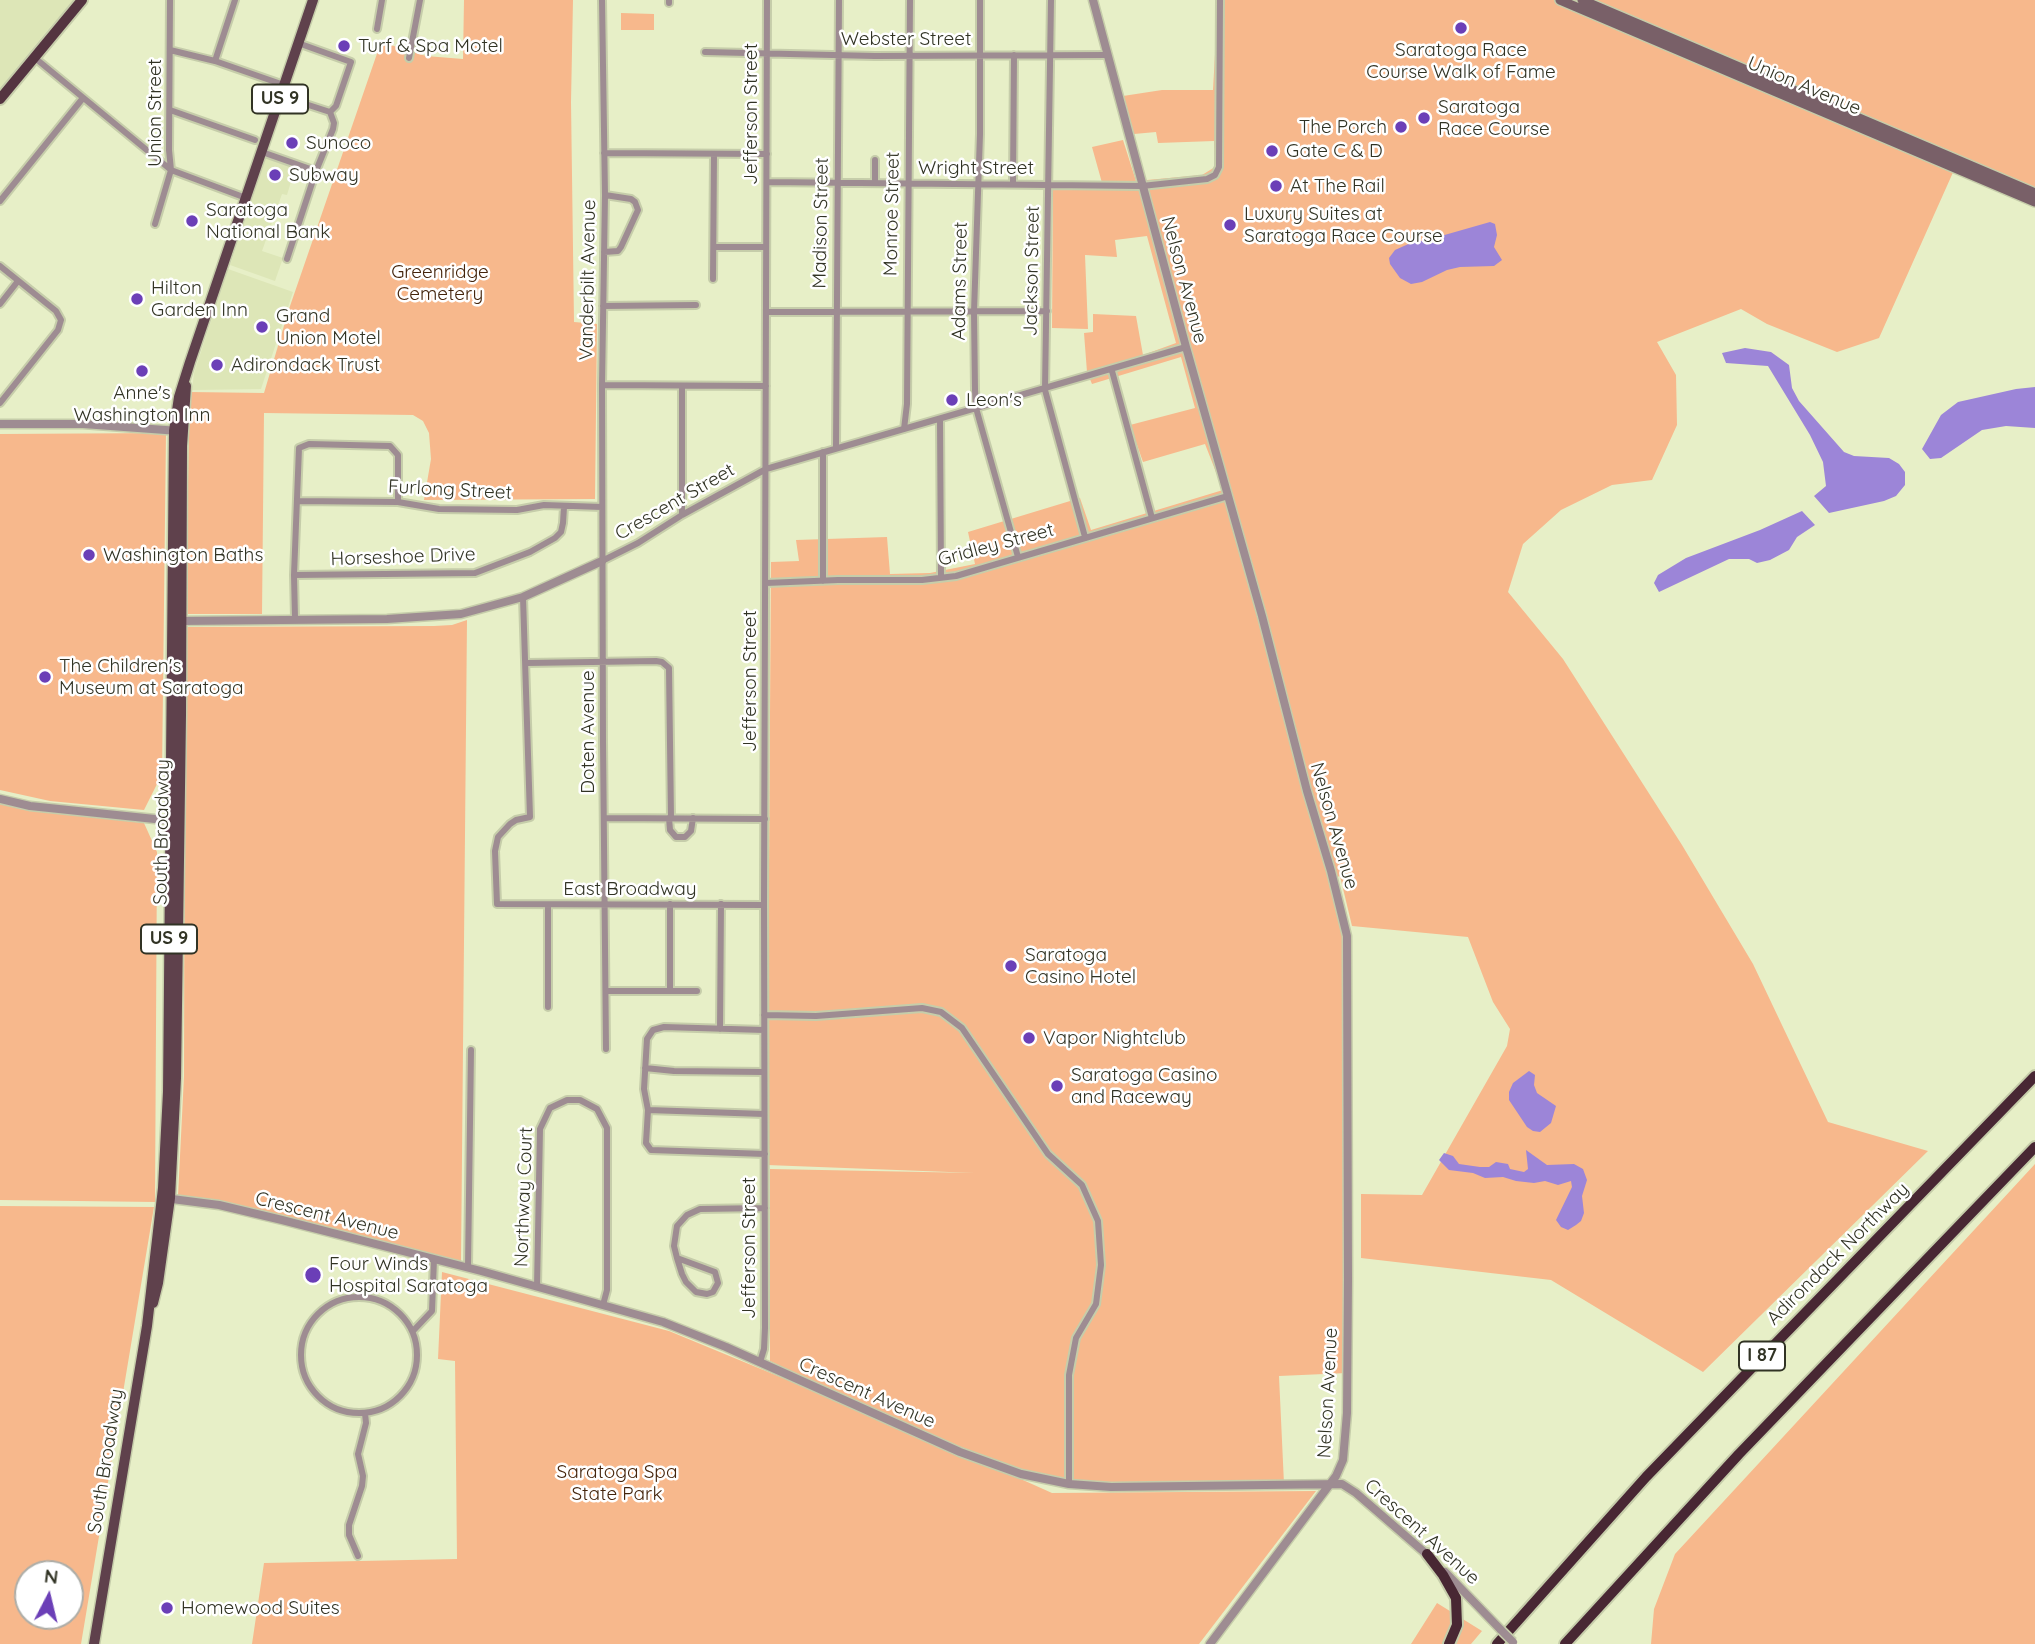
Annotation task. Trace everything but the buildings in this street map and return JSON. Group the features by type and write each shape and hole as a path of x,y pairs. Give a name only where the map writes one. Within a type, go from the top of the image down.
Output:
{"highway":[{"path":"0,99 82,0"},
{"name":"Adirondack Northway","path":"1497,1644 1646,1477 2035,1076"},
{"name":"I 87","path":"1565,1644 1748,1445 2035,1147"},
{"path":"1427,1554 1456,1598 1457,1625 1449,1644"}],"main road":[{"name":"South Broadway","path":"94,1644 147,1326 158,1283 176,1078 179,397 313,0"},
{"name":"Union Avenue","path":"1560,0 2035,202"},
{"name":"Union Avenue","path":"1583,0 2035,193"}],"street":[{"name":"Union Street","path":"155,224 171,170 170,0"},
{"path":"215,61 235,0"},
{"path":"377,29 382,0"},
{"path":"410,58 420,0"},
{"name":"Vanderbilt Avenue","path":"602,0 605,195 602,561"},
{"name":"Jefferson Street","path":"760,1362 765,1339 767,0"},
{"name":"Madison Street","path":"836,447 839,0"},
{"name":"Monroe Street","path":"904,429 907,404 910,0"},
{"name":"Adams Street","path":"980,0 974,312 976,408 1018,557"},
{"name":"Jackson Street","path":"1051,0 1045,390 1085,537"},
{"name":"Nelson Avenue","path":"1093,0 1347,936 1347,1413 1343,1460 1339,1470 1259,1581 1210,1644"},
{"name":"Wright Street","path":"766,182 1142,186 1207,179 1217,172 1220,0"},
{"path":"298,43 351,62 337,106 330,112"},
{"path":"170,50 215,61 284,85"},
{"name":"Webster Street","path":"705,52 909,56 1107,55"},
{"path":"1013,184 1014,55"},
{"path":"35,58 171,170 246,198"},
{"path":"281,96 330,112"},
{"path":"0,201 83,98"},
{"path":"170,110 255,140"},
{"path":"287,259 333,129 330,112"},
{"path":"262,152 316,171"},
{"path":"604,153 767,154"},
{"path":"713,279 715,153"},
{"path":"875,160 875,183"},
{"path":"604,252 621,247 638,210 635,202 631,200 605,195"},
{"path":"714,247 766,247"},
{"path":"0,266 56,311 61,320 58,330 0,403"},
{"path":"0,304 18,281"},
{"path":"603,306 696,305"},
{"path":"766,312 1047,311"},
{"name":"Crescent Street","path":"177,621 444,616 478,611 523,597 602,561 766,469 1111,371 1186,347"},
{"path":"1111,371 1152,518"},
{"path":"602,386 766,386"},
{"path":"682,387 682,515"},
{"path":"940,419 941,577"},
{"path":"0,424 83,424 178,431"},
{"path":"295,618 299,448 309,444 390,446 396,451 399,470 398,502"},
{"path":"823,452 823,580"},
{"name":"Gridley Street","path":"766,583 922,580 956,576 1228,496"},
{"name":"Furlong Street","path":"297,501 398,502 439,509 517,510 544,505 602,507"},
{"name":"Horseshoe Drive","path":"294,575 475,573 530,552 555,538 561,532 564,507"},
{"name":"Doten Avenue","path":"602,561 607,1049"},
{"path":"523,597 527,663 656,662 669,668 670,831 676,837 685,837 691,831 693,818"},
{"name":"East Broadway","path":"527,663 530,817 516,820 498,837 495,851 496,904 764,905"},
{"path":"0,799 30,806 176,821"},
{"path":"604,818 765,819"},
{"path":"670,904 670,991"},
{"path":"720,1029 721,904"},
{"path":"548,905 548,1007"},
{"path":"607,991 697,991"},
{"path":"764,1015 817,1016 922,1008 940,1012 962,1028 1048,1154 1082,1185 1098,1221 1101,1265 1096,1304 1076,1338 1069,1375 1069,1484"},
{"path":"764,1030 664,1027 653,1030 648,1035 644,1089 648,1110 648,1148 667,1152 765,1154"},
{"path":"468,1267 471,1050"},
{"path":"645,1068 764,1073"},
{"name":"Northway Court","path":"537,1287 540,1129 550,1108 567,1100 580,1100 597,1109 607,1128 607,1290 603,1305"},
{"path":"648,1110 764,1114"},
{"name":"Crescent Avenue","path":"166,1198 219,1205 468,1267 663,1322 988,1463 1021,1474 1069,1484 1169,1488 1342,1484 1427,1554 1514,1643"},
{"path":"677,1258 711,1269 718,1277 717,1288 707,1294 696,1292 686,1282 677,1258 674,1234 677,1226 687,1215 709,1208 765,1208"},
{"path":"413,1331 432,1311 434,1259"},
{"path":"366,1297 389,1304 399,1312 413,1331 418,1349 417,1367 410,1384 398,1399 383,1408 365,1413 341,1410 330,1405 312,1389 306,1378 301,1354 306,1331 320,1311 342,1299 366,1297"},
{"path":"358,1556 349,1535 349,1525 362,1486 363,1476 358,1454 366,1423 365,1413"}],"shaded area":[{"path":"0,0 76,0 0,88"},
{"path":"266,157 295,168 287,195 282,194 262,251 283,258 275,281 230,265"},
{"path":"1490,222 1495,224 1497,235 1494,247 1502,260 1494,266 1460,267 1411,284 1400,278 1390,264 1389,258 1395,250 1413,242"},
{"path":"228,269 293,292 261,389 192,390 194,373"},
{"path":"1745,348 1771,352 1789,365 1792,388 1799,401 1844,452 1854,456 1889,458 1899,464 1905,472 1905,485 1896,496 1829,513 1814,496 1826,486 1823,462 1810,435 1768,366 1726,363 1722,353"},
{"path":"2035,387 2035,428 2006,426 1982,430 1941,458 1930,459 1922,449 1941,415 1958,402"},
{"path":"1802,511 1815,525 1797,537 1789,550 1770,560 1757,563 1749,559 1729,559 1659,592 1654,583 1658,575 1686,558"},
{"path":"1529,1071 1535,1075 1537,1093 1556,1106 1551,1123 1540,1132 1527,1127 1509,1100 1513,1083"},
{"path":"1526,1150 1547,1165 1574,1164 1583,1169 1587,1180 1582,1196 1584,1213 1581,1221 1568,1230 1561,1227 1556,1220 1572,1187 1571,1181 1558,1185 1545,1181 1534,1183 1503,1177 1485,1178 1473,1173 1449,1170 1439,1160 1444,1153 1453,1156 1459,1164 1489,1167 1496,1162 1508,1164 1510,1169 1524,1172 1528,1169"}],"green space":[{"name":"Greenridge Cemetery","path":"464,0 573,0 571,102 574,322 597,324 595,499 424,500 431,459 429,433 423,421 413,415 264,413 262,614 185,614 190,392 264,393 289,309 381,42 426,56 463,59"},
{"name":"Saratoga Race Course","path":"1218,0 2035,0 2035,188 1959,159 1879,338 1837,352 1767,324 1741,309 1657,342 1676,375 1677,425 1652,480 1612,485 1561,510 1523,544 1508,592 1563,659 1682,845 1753,964 1828,1122 1928,1151 1703,1372 1551,1280 1361,1258 1361,1194 1422,1195 1507,1046 1510,1029 1493,1002 1468,937 1352,926 1340,876 1331,879 1347,936 1347,1373 1279,1376 1284,1484 1151,1488 1050,1481 976,1459 1052,1493 1316,1491 1199,1644 252,1644 264,1563 457,1559 455,1361 438,1359 442,1272 669,1331 911,1431 770,1361 770,1169 975,1173 767,1165 771,562 799,561 796,540 887,537 890,574 930,573 975,564 968,532 1080,498 1091,530 1223,490 1205,444 1143,462 1130,425 1195,408 1181,357 1092,384 1087,372 1084,333 1093,332 1093,314 1136,316 1143,355 1176,343 1147,236 1115,240 1117,257 1085,255 1088,329 1052,328 1053,188 1104,190 1092,147 1123,140 1136,181 1202,175 1215,167 1214,141 1158,143 1156,132 1134,134 1123,96 1162,90 1213,90"},
{"path":"621,13 654,14 654,30 621,30"},
{"path":"166,433 162,774 144,810 50,801 0,790 0,434"},
{"path":"467,620 461,1262 178,1196 184,1076 185,627 434,626 452,625"},
{"path":"0,803 46,812 144,823 157,852 155,1202 0,1200"},
{"path":"2035,1164 2035,1644 1651,1644 1654,1609 1675,1554"},
{"path":"0,1206 154,1207 84,1626 84,1560 14,1560 14,1630 83,1630 81,1644 0,1644"},
{"path":"1437,1603 1482,1631 1471,1644 1411,1644"}],"place":[{"name":"Saratoga Race Course Walk of Fame","path":"1461,28"},
{"name":"Turf & Spa Motel","path":"344,46"},
{"name":"Saratoga Race Course","path":"1424,118"},
{"name":"The Porch","path":"1401,127"},
{"name":"Sunoco","path":"292,143"},
{"name":"Gate C & D","path":"1272,151"},
{"name":"Subway","path":"275,175"},
{"name":"At The Rail","path":"1276,186"},
{"name":"Saratoga National Bank","path":"192,221"},
{"name":"Luxury Suites at Saratoga Race Course","path":"1230,225"},
{"name":"Hilton Garden Inn","path":"137,299"},
{"name":"Grand Union Motel","path":"262,327"},
{"name":"Adirondack Trust","path":"217,365"},
{"name":"Anne's Washington Inn","path":"142,371"},
{"name":"Leon's","path":"952,400"},
{"name":"Washington Baths","path":"89,555"},
{"name":"The Children's Museum at Saratoga","path":"45,677"},
{"name":"Saratoga Casino Hotel","path":"1011,966"},
{"name":"Vapor Nightclub","path":"1029,1038"},
{"name":"Saratoga Casino and Raceway","path":"1057,1086"},
{"name":"Four Winds Hospital Saratoga","path":"313,1275"},
{"name":"Homewood Suites","path":"167,1608"}],"park label":[{"name":"Saratoga Spa State Park","path":"617,1483"}]}
